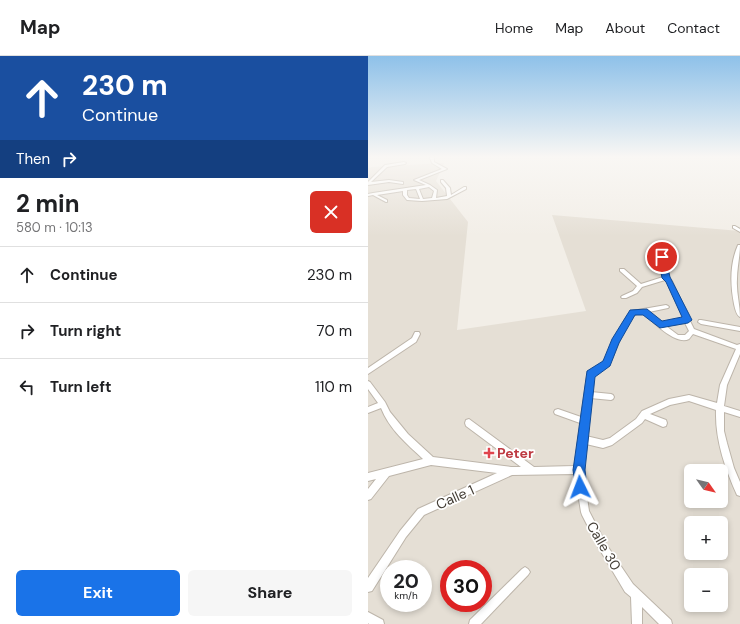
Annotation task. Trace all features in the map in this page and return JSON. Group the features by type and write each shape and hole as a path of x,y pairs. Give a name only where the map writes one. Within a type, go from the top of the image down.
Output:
{"street":[{"path":"423,184 436,191 434,199"},
{"path":"444,184 448,188 449,197"},
{"path":"368,195 428,186"},
{"path":"417,188 422,200"},
{"path":"406,190 405,195 408,199 422,200 449,197 465,188"},
{"path":"373,194 386,201"},
{"path":"734,227 740,231"},
{"path":"740,246 735,268 734,288 736,304 740,314"},
{"path":"662,257 666,278 669,281 692,330 740,347 722,391 721,409 721,428 725,456 740,492"},
{"path":"622,270 640,286"},
{"path":"624,297 635,292 640,286 666,278"},
{"path":"644,312 666,307"},
{"path":"644,312 677,337 687,337 692,330"},
{"name":"Calle 30","path":"644,312 633,313 615,342 606,363 590,374 579,470 585,512 593,530 616,568 636,595 667,624"},
{"path":"660,325 688,320"},
{"path":"701,322 740,329"},
{"path":"368,371 414,340 417,334"},
{"path":"368,384 383,404 387,414 405,437 431,460"},
{"path":"587,395 611,397"},
{"path":"582,440 604,444 612,441 632,426 645,413 669,402 689,398 740,414"},
{"path":"368,410 383,404"},
{"path":"558,412 584,421"},
{"path":"643,415 663,423"},
{"path":"469,423 533,471"},
{"path":"368,477 431,460 512,471"},
{"name":"Calle 1","path":"368,587 403,534 421,512 512,471 579,470"},
{"path":"368,496 387,472"},
{"path":"474,624 525,572"},
{"path":"636,595 637,624"},
{"path":"368,618 379,624"}],"shaded area":[{"path":"368,184 438,184 468,222 457,330 586,311 552,215 740,231 740,624 368,624"}],"place":[{"name":"Peter","path":"489,453"}],"route":[{"path":"580,487 579,470 590,374 596,369 604,366 626,321 634,312 644,312 660,325 688,320 669,281 666,278 662,257"}]}
